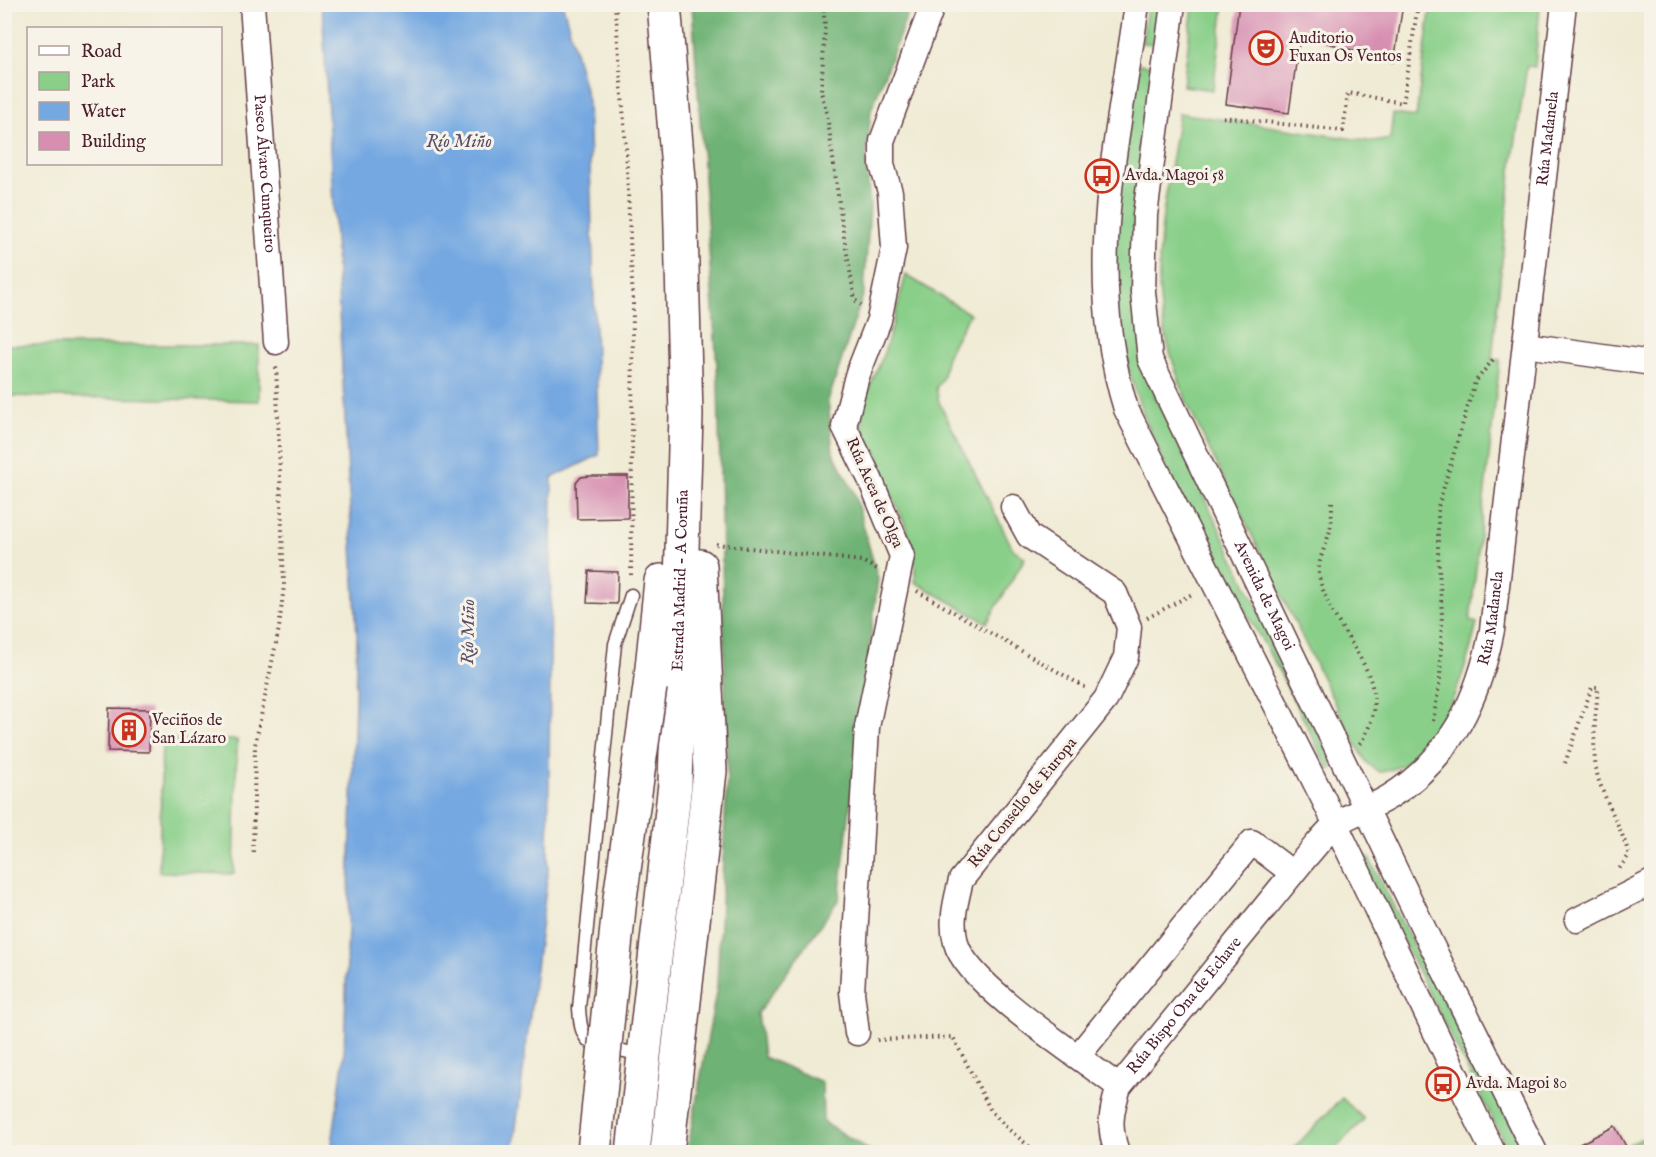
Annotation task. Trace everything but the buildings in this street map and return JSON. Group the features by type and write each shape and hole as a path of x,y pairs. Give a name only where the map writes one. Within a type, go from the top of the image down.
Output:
{"highway":[{"name":"Estrada Madrid - A Coruña","path":"633,1152 675,784 686,415 680,191 664,4"},
{"path":"667,1152 710,771 700,542 704,387 694,252 672,101"},
{"path":"594,1152 620,898 650,687 664,548 666,455 682,280"}],"street":[{"name":"Paseo Álvaro Cunqueiro","path":"252,4 276,342"},
{"name":"Rúa Acea de Olga","path":"857,1032 852,992 867,727 902,556 870,479 844,426 857,376 879,320 894,248 890,192 882,165 882,141 933,4"},
{"path":"1137,4 1106,216 1104,286 1113,367 1126,409 1336,824 1493,1152"},
{"name":"Avenida de Magoi","path":"1173,4 1145,215 1143,292 1150,359 1366,809 1535,1152"},
{"name":"Rúa Madanela","path":"1336,824 1391,796 1440,751 1468,712 1479,685 1492,630 1564,4"},
{"path":"1525,345 1652,363"},
{"name":"Rúa Consello de Europa","path":"1013,507 1029,536 1115,593 1129,627 1126,657 1106,699 961,880 954,908 953,928 956,944 972,971 1119,1087"},
{"name":"Rúa Bispo Ona de Echave","path":"1117,1152 1109,1126 1112,1107 1119,1087 1292,873 1336,824"},
{"path":"1078,1056 1251,842 1292,873"},
{"path":"1577,920 1652,882"}],"lane":[{"path":"630,595 615,644 579,1008 582,1031 586,1040 592,1044 645,1055"}],"path":[{"path":"615,4 626,148 633,304 630,595"},
{"path":"824,4 825,28 821,92 827,114 855,300 866,310"},
{"path":"1223,117 1343,131 1348,93 1403,103 1419,4"},
{"path":"254,852 255,745 279,628 284,585 276,342"},
{"path":"1434,726 1432,719 1440,680 1442,614 1438,507 1475,382 1496,357"},
{"path":"1332,502 1331,527 1318,571 1325,600 1368,670 1376,697 1368,731 1355,750"},
{"path":"700,542 862,561 879,570"},
{"path":"911,587 1094,692"},
{"path":"1142,621 1201,589"},
{"path":"1565,763 1592,687 1598,687 1594,755 1597,772 1623,832 1629,855 1621,870 1612,875"},
{"path":"857,1032 878,1041 952,1037 991,1111 1036,1152"}],"green space":[{"path":"1431,4 1540,5 1535,67 1527,66 1511,172 1492,359 1500,360 1470,621 1477,623 1456,690 1446,714 1433,735 1417,754 1399,766 1379,772 1367,763 1351,736 1188,406 1164,327 1159,277 1161,230 1179,113 1374,142 1390,139 1393,114 1416,117"},
{"path":"692,5 911,5 871,110 866,159 870,206 864,292 828,401 833,452 854,492 878,579 839,899 758,1013 763,1057 822,1082 823,1122 872,1152 687,1152 717,987 727,776 718,381"},
{"path":"1147,5 1163,5 1158,44 1142,43"},
{"path":"1193,5 1224,5 1213,90 1183,86"},
{"path":"1139,64 1155,66 1132,241 1133,294 1155,396 1334,765 1331,770 1321,756 1269,653 1213,557 1164,464 1144,416 1128,368 1118,319 1114,271 1116,219"},
{"path":"906,275 970,314 949,351 943,376 936,388 939,402 1013,549 1025,558 987,623 915,582 914,561 904,522 864,432 862,422 864,403 886,348"},
{"path":"5,345 259,345 259,401 5,396"},
{"path":"162,739 237,740 234,874 159,872"},
{"path":"1364,854 1369,858 1422,962 1527,1152 1509,1152 1362,860"},
{"path":"1342,1098 1364,1119 1332,1152 1291,1151"},
{"path":"1650,1135 1651,1152 1633,1152 1629,1144"}],"water":[{"name":"Río Miño","path":"322,5 563,5 588,101 599,455 552,478 548,872 513,1152 331,1152 344,1055 357,635"}],"place":[{"name":"Auditorio Fuxan Os Ventos","path":"1266,48"},
{"name":"Avda. Magoi 58","path":"1102,176"},
{"name":"Veciños de San Lázaro","path":"129,730"},
{"name":"Avda. Magoi 80","path":"1443,1084"}]}
